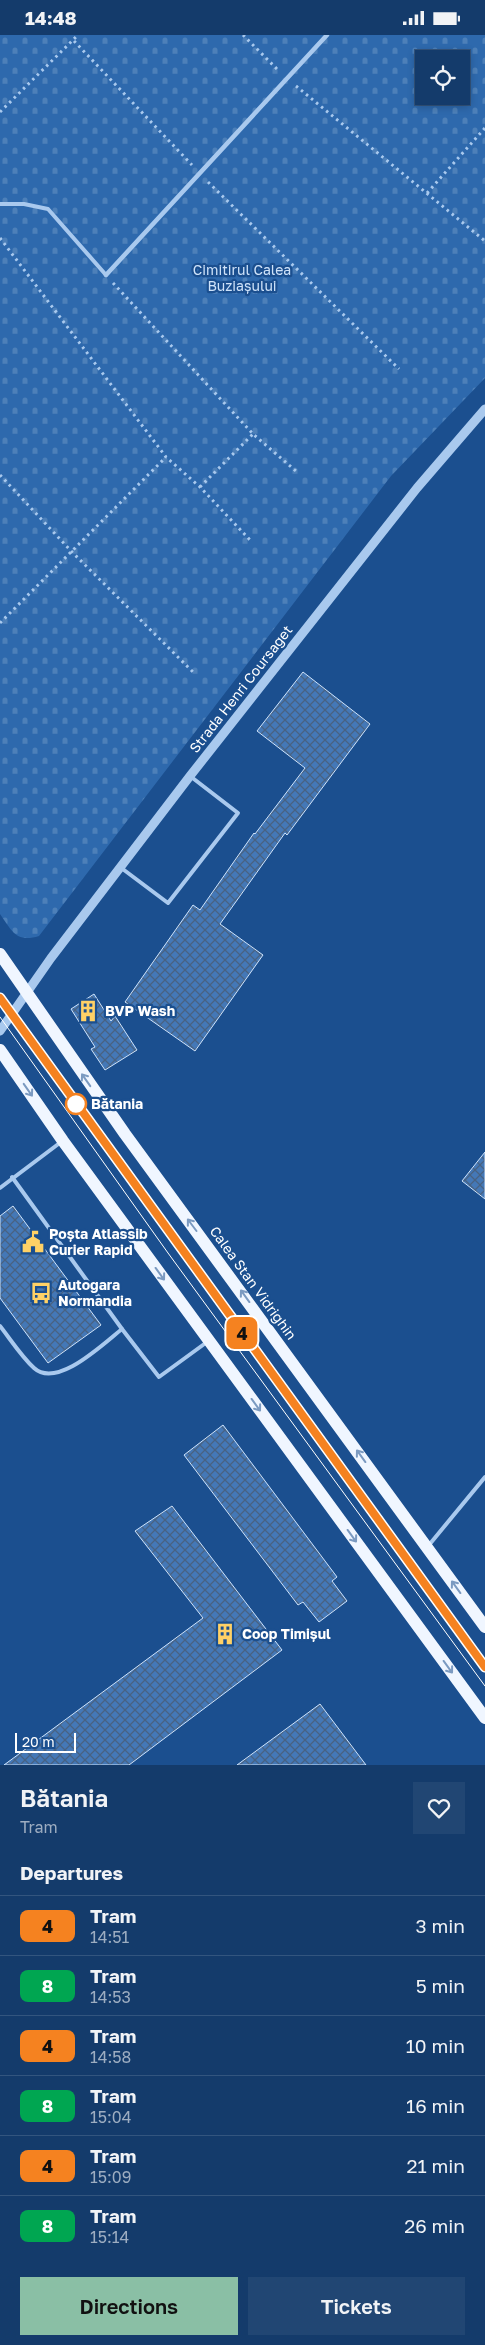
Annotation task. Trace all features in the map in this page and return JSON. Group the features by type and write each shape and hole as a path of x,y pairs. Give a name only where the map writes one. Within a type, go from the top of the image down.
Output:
{"main road":[{"name":"Calea Stan Vidrighin","path":"0,954 125,1135 485,1627"},
{"path":"0,1050 63,1141 485,1719"}],"street":[{"path":"106,275 327,35"},
{"name":"Strada Henri Coursaget","path":"0,1031 26,992 190,776 417,488 485,409"}],"lane":[{"path":"0,204 24,204 48,209 106,275"},
{"path":"120,867 168,903 238,813 190,776"},
{"path":"0,1187 63,1141"},
{"path":"12,1177 159,1377 209,1341"},
{"path":"0,1326 34,1368 50,1375 64,1372 122,1329"},
{"path":"427,1547 485,1477"}],"path":[{"path":"0,112 78,35"},
{"path":"244,35 286,78 485,241"},
{"path":"74,41 199,173 398,369"},
{"path":"426,193 485,129"},
{"path":"0,238 166,457 200,487 250,540"},
{"path":"106,275 253,434 297,472"},
{"path":"200,487 253,434"},
{"path":"0,623 166,457"},
{"path":"0,475 72,552 194,673"}],"green space":[{"name":"Cimitirul Calea Buziașului","path":"0,35 485,35 485,378 391,476 39,936 31,938 20,937 0,914"}],"building":[{"path":"303,672 370,724 287,835 285,833 220,924 263,955 195,1051 125,1002 193,905 200,910 254,833 305,768 257,731"},
{"path":"94,994 111,1021 115,1016 137,1050 105,1070 91,1049 95,1047 71,1009"},
{"path":"485,1152 485,1199 462,1181"},
{"path":"13,1206 101,1325 48,1363 0,1298 0,1216"},
{"path":"223,1425 337,1577 332,1581 347,1601 319,1622 303,1602 298,1605 184,1455"},
{"name":"Coop Timișul","path":"172,1506 282,1650 129,1765 4,1765 203,1618 135,1531"},
{"path":"320,1704 366,1765 237,1765"}],"tram line":[{"path":"0,998 485,1667"},
{"name":"4","path":"0,998 485,1667"},
{"path":"0,1017 168,1253 485,1686"}],"place":[{"name":"BVP Wash","path":"88,1011"},
{"name":"Bătania","path":"76,1104"},
{"name":"Poșta Atlassib Curier Rapid","path":"33,1242"},
{"name":"Autogara Normandia","path":"41,1293"},
{"name":"Coop Timișul","path":"225,1634"}]}
